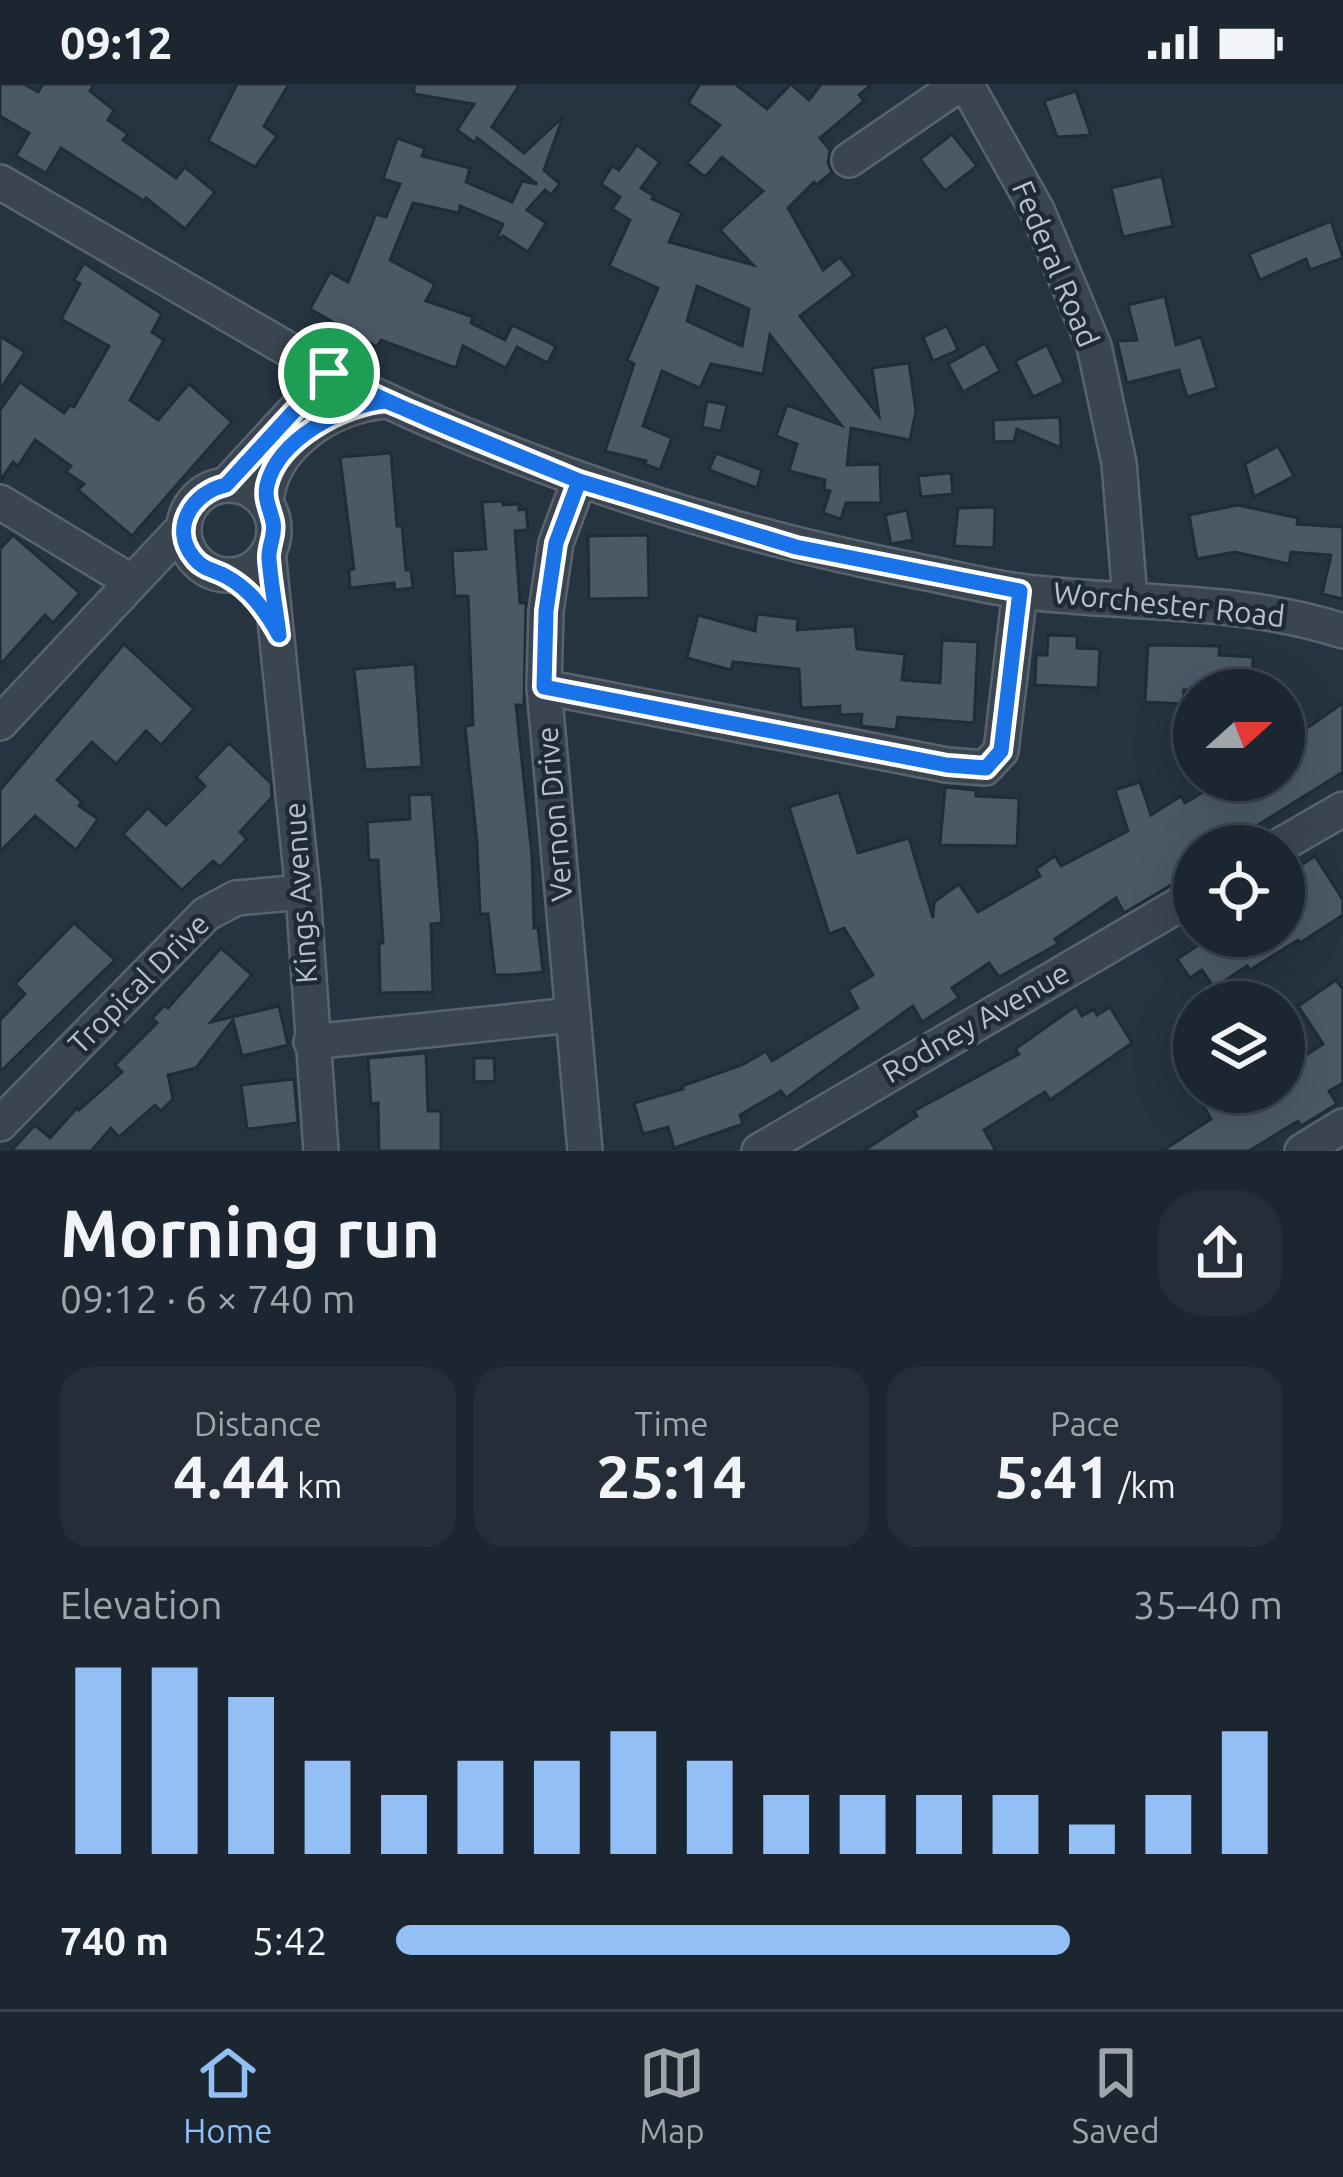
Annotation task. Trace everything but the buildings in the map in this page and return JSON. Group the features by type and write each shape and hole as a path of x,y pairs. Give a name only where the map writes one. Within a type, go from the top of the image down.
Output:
{"street":[{"path":"849,160 963,84"},
{"name":"Federal Road","path":"963,84 1037,209 1094,346 1119,463 1130,598"},
{"name":"Worchester Road","path":"0,182 329,373 579,481 796,547 1020,591 1304,618 1343,631"},
{"path":"226,485 329,373"},
{"path":"266,504 274,469 325,419 364,403 386,401"},
{"name":"Vernon Drive","path":"579,481 556,543 546,611 544,687 585,1151"},
{"path":"0,502 136,578 176,568 242,573 257,566 274,536 266,504 255,493 226,485 213,488 193,503 184,526 136,578 0,723"},
{"path":"184,526 194,559 248,592 279,635"},
{"name":"Kings Avenue","path":"268,552 303,892 321,1151"},
{"path":"544,687 947,765 986,768 1001,751 1020,591"},
{"path":"1305,831 1343,808"},
{"name":"Tropical Drive","path":"0,1124 206,914 236,898 303,892"},
{"name":"Rodney Avenue","path":"759,1151 1173,908"},
{"path":"311,1042 573,1016"},
{"path":"1302,1151 1343,1126"}],"route":[{"path":"329,373 226,485 193,503 184,526 194,559 248,592 279,635 268,552 273,520 266,504 274,469 325,419 364,403 386,401 579,481 796,547 1020,591 1001,751 986,768 947,765 544,687 546,611 556,543 579,481 329,373"}]}
